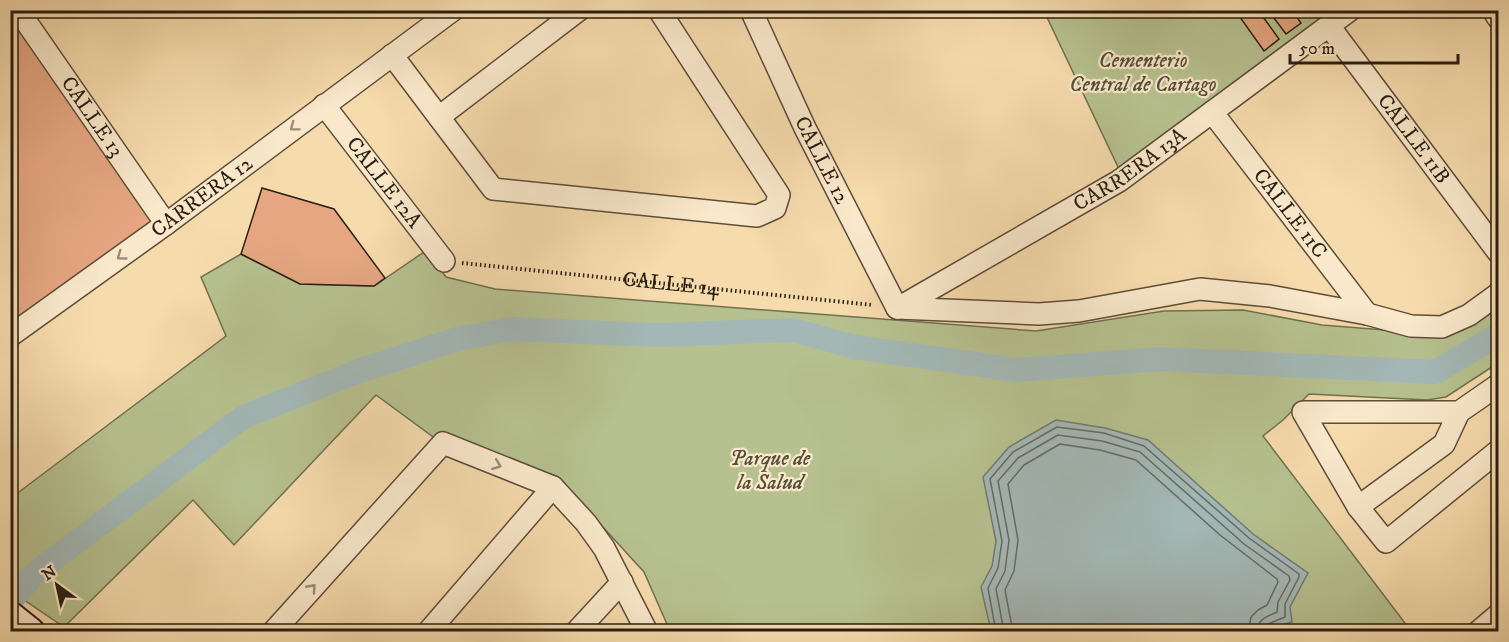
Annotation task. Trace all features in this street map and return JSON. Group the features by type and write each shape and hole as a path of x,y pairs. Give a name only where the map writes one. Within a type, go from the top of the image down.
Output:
{"street":[{"name":"CALLE 13","path":"18,10 166,224"},
{"name":"CARRERA 12","path":"10,336 166,224 453,10"},
{"path":"439,117 579,10"},
{"path":"392,55 493,189 757,216 775,208 779,195 659,10"},
{"name":"CALLE 12","path":"751,10 805,128 897,308"},
{"name":"CARRERA 13A","path":"897,308 1119,181 1350,10"},
{"path":"1493,10 1498,18"},
{"name":"CALLE 11B","path":"1329,26 1498,252"},
{"name":"CALLE 12A","path":"324,105 444,261"},
{"name":"CALLE 11C","path":"1212,112 1367,314"},
{"path":"897,308 1039,314 1079,311 1200,289 1270,296 1367,314 1411,326 1442,327 1469,315 1498,294"},
{"path":"1358,507 1444,444 1460,412 1498,385"},
{"path":"1460,412 1304,411 1358,507 1386,542 1496,453"},
{"path":"273,632 443,444 554,486 604,548 646,632"},
{"path":"428,632 554,486"},
{"path":"576,632 622,582"},
{"path":"1478,632 1498,615"}],"path":[{"name":"CALLE 14","path":"444,261 897,308"}],"green space":[{"name":"Cementerio Central de Cartago","path":"1044,11 1334,11 1119,169"},
{"name":"Parque de la Salud","path":"427,250 446,277 495,289 1036,331 1164,311 1243,310 1322,325 1435,334 1498,301 1498,363 1446,397 1427,400 1309,394 1263,436 1411,631 670,631 644,572 559,479 436,439 376,395 234,545 193,500 64,627 11,591 11,498 226,336 201,277 241,254 300,284 374,286"}],"water":[{"path":"1056,420 1105,428 1148,440 1253,534 1308,573 1290,607 1292,622 1271,628 1270,632 991,631 981,587 992,566 996,541 983,477 1009,447"}],"building":[{"path":"10,10 166,224 10,336"},
{"path":"1241,10 1258,10 1279,39 1264,51 1237,13"},
{"path":"1268,10 1292,10 1301,23 1286,34"},
{"path":"262,188 334,209 385,278 374,286 300,284 241,254"}],"waterway":[{"path":"10,602 35,573 243,417 356,372 457,339 512,329 657,335 792,330 855,347 1017,370 1161,359 1435,372 1498,335"}]}
